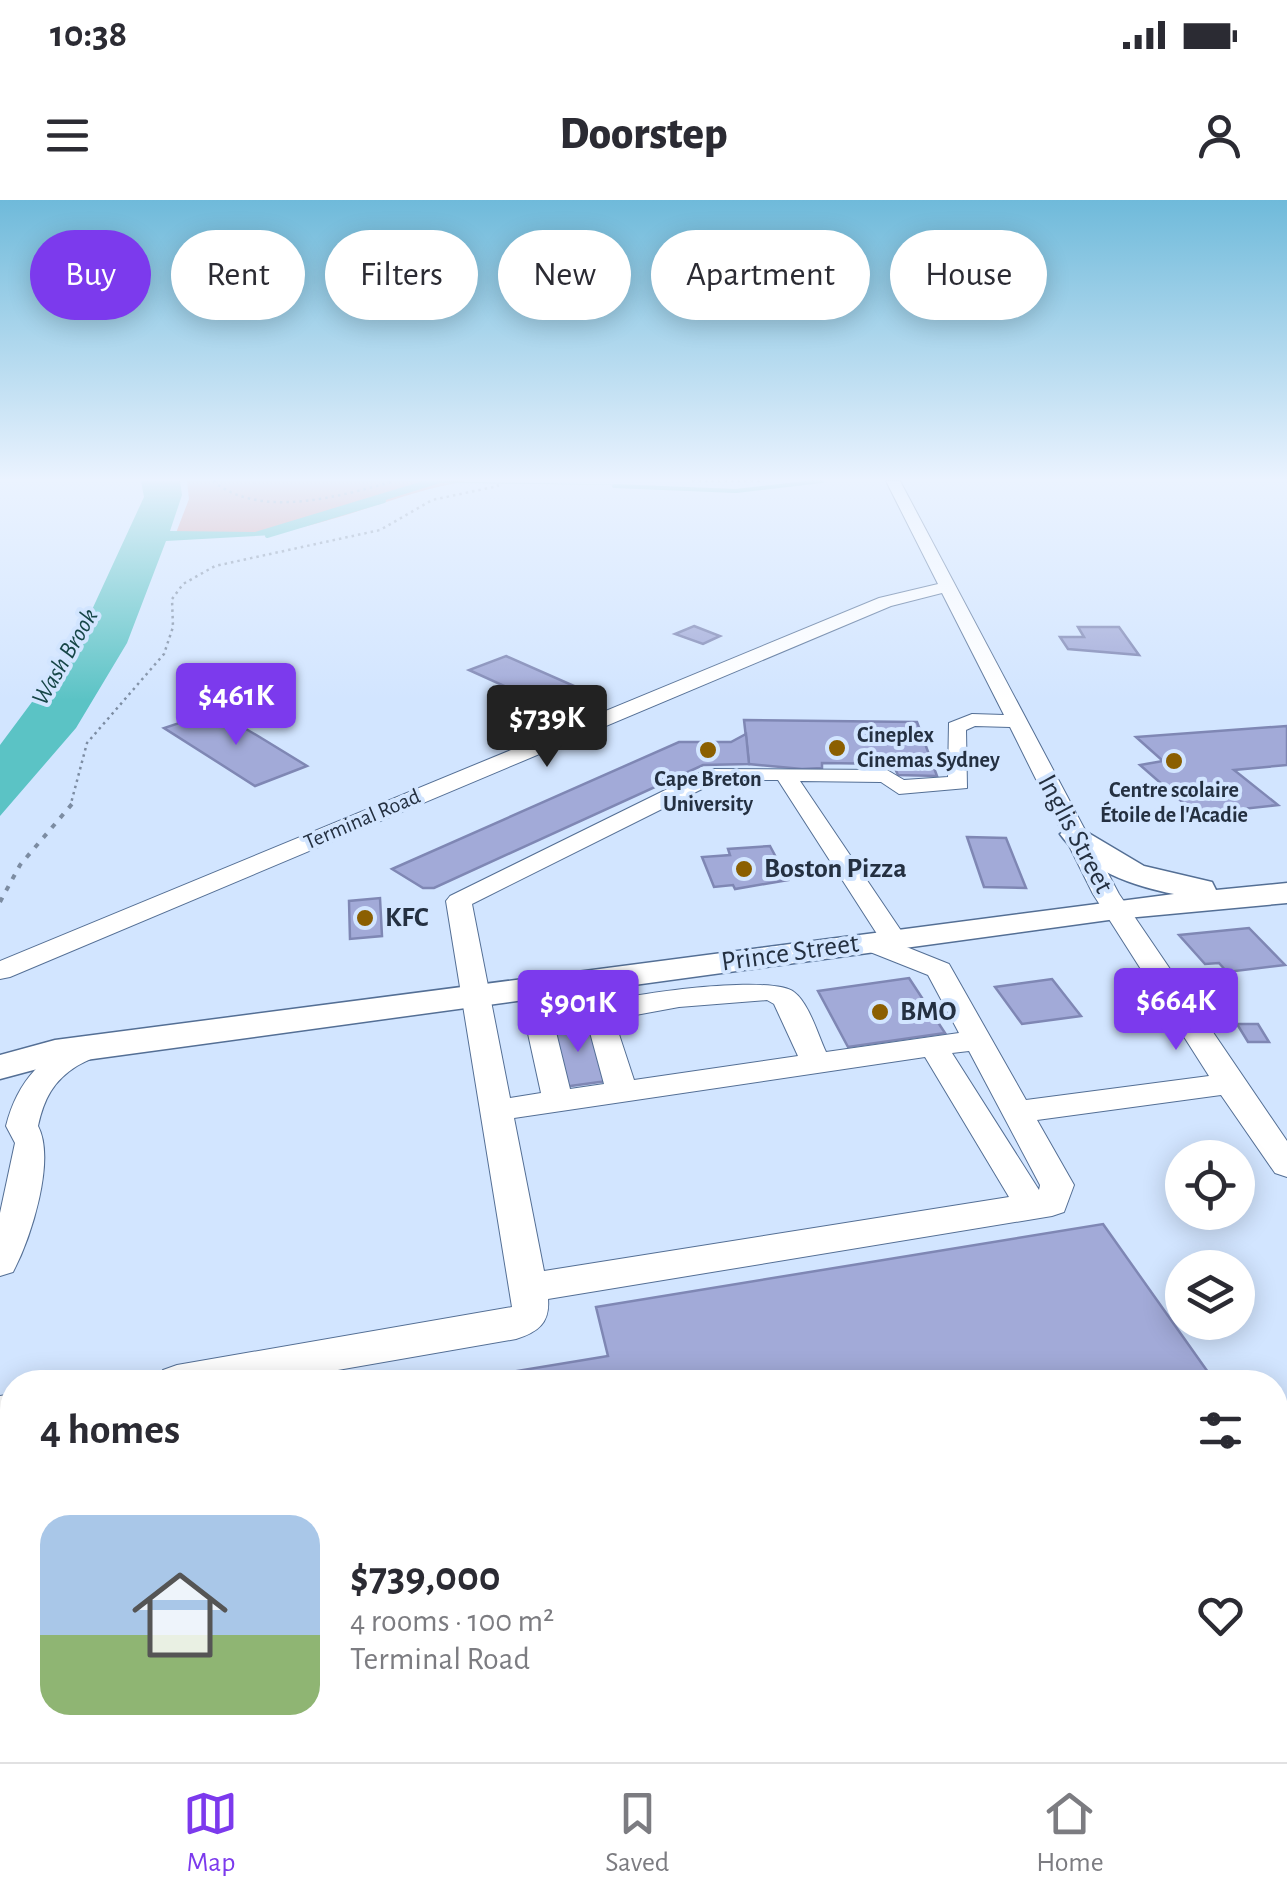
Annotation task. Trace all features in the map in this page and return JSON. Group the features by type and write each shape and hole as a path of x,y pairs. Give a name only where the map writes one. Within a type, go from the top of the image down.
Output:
{"main road":[{"path":"1075,834 1102,858 1150,881 1274,894"},
{"name":"Prince Street","path":"0,1067 72,1050 952,930 1274,894"},
{"name":"Prince Street","path":"0,1048 72,1050"}],"street":[{"name":"Inglis Street","path":"933,554 1116,909 1229,1084 1287,1165"},
{"name":"Terminal Road","path":"0,972 885,602 950,586"},
{"path":"247,1370 516,1324 531,1314 479,996 459,901 716,774 887,776 899,786 958,784 956,727 972,720 1016,721"},
{"path":"529,1288 1032,1208 1052,1202 1058,1192 1019,1112 939,970 881,940 785,774"},
{"path":"939,970 952,930"},
{"path":"558,1101 541,1029 554,1021 599,1015 632,1002 768,991 786,999 816,1063"},
{"path":"599,1015 622,1092"},
{"path":"498,1110 978,1040"},
{"path":"932,1046 1032,1208"},
{"path":"0,1262 12,1239 31,1143 22,1126 33,1087 72,1050"},
{"path":"1019,1112 1229,1084"}],"path":[{"path":"0,902 20,866 74,802 87,743 164,654 173,627 172,599 184,584 216,566 275,554"}],"shaded area":[{"name":"Wash Brook","path":"118,554 161,554 127,643 76,728 0,816 0,745 78,640"}],"building":[{"path":"694,626 720,636 703,644 675,634"},
{"path":"1078,627 1119,627 1139,655 1068,649 1060,637 1084,637"},
{"path":"506,656 599,697 561,712 469,670"},
{"path":"215,711 307,766 255,786 164,728"},
{"name":"Cineplex Cinemas Sydney","path":"744,720 917,722 937,776 898,775 893,764 822,763 822,768 802,769 749,764"},
{"name":"Centre scolaire Étoile de l'Acadie","path":"1287,726 1287,765 1234,770 1278,805 1196,814 1140,765 1163,761 1136,737"},
{"path":"746,734 749,764 703,765 434,888 423,888 392,869 679,742 731,742"},
{"path":"967,837 1006,838 1026,888 984,887"},
{"name":"Boston Pizza","path":"770,846 788,880 735,889 733,885 714,887 702,857 730,855 728,849"},
{"name":"KFC","path":"380,898 382,936 350,939 349,901"},
{"path":"1249,928 1285,965 1227,972 1219,963 1205,964 1179,935"},
{"name":"BMO","path":"909,978 945,1033 848,1047 818,991"},
{"path":"1052,979 1081,1016 1022,1024 995,987"},
{"path":"591,1022 607,1081 563,1087 549,1027"},
{"path":"1237,1024 1258,1024 1269,1042 1248,1042"},
{"path":"1103,1224 1165,1311 1165,1340 1185,1340 1206,1370 523,1370 608,1356 596,1307"}],"place":[{"name":"Cineplex Cinemas Sydney","path":"837,748"},
{"name":"Cape Breton University","path":"708,750"},
{"name":"Centre scolaire Étoile de l'Acadie","path":"1174,761"},
{"name":"Boston Pizza","path":"744,869"},
{"name":"KFC","path":"365,918"},
{"name":"BMO","path":"880,1012"}]}
